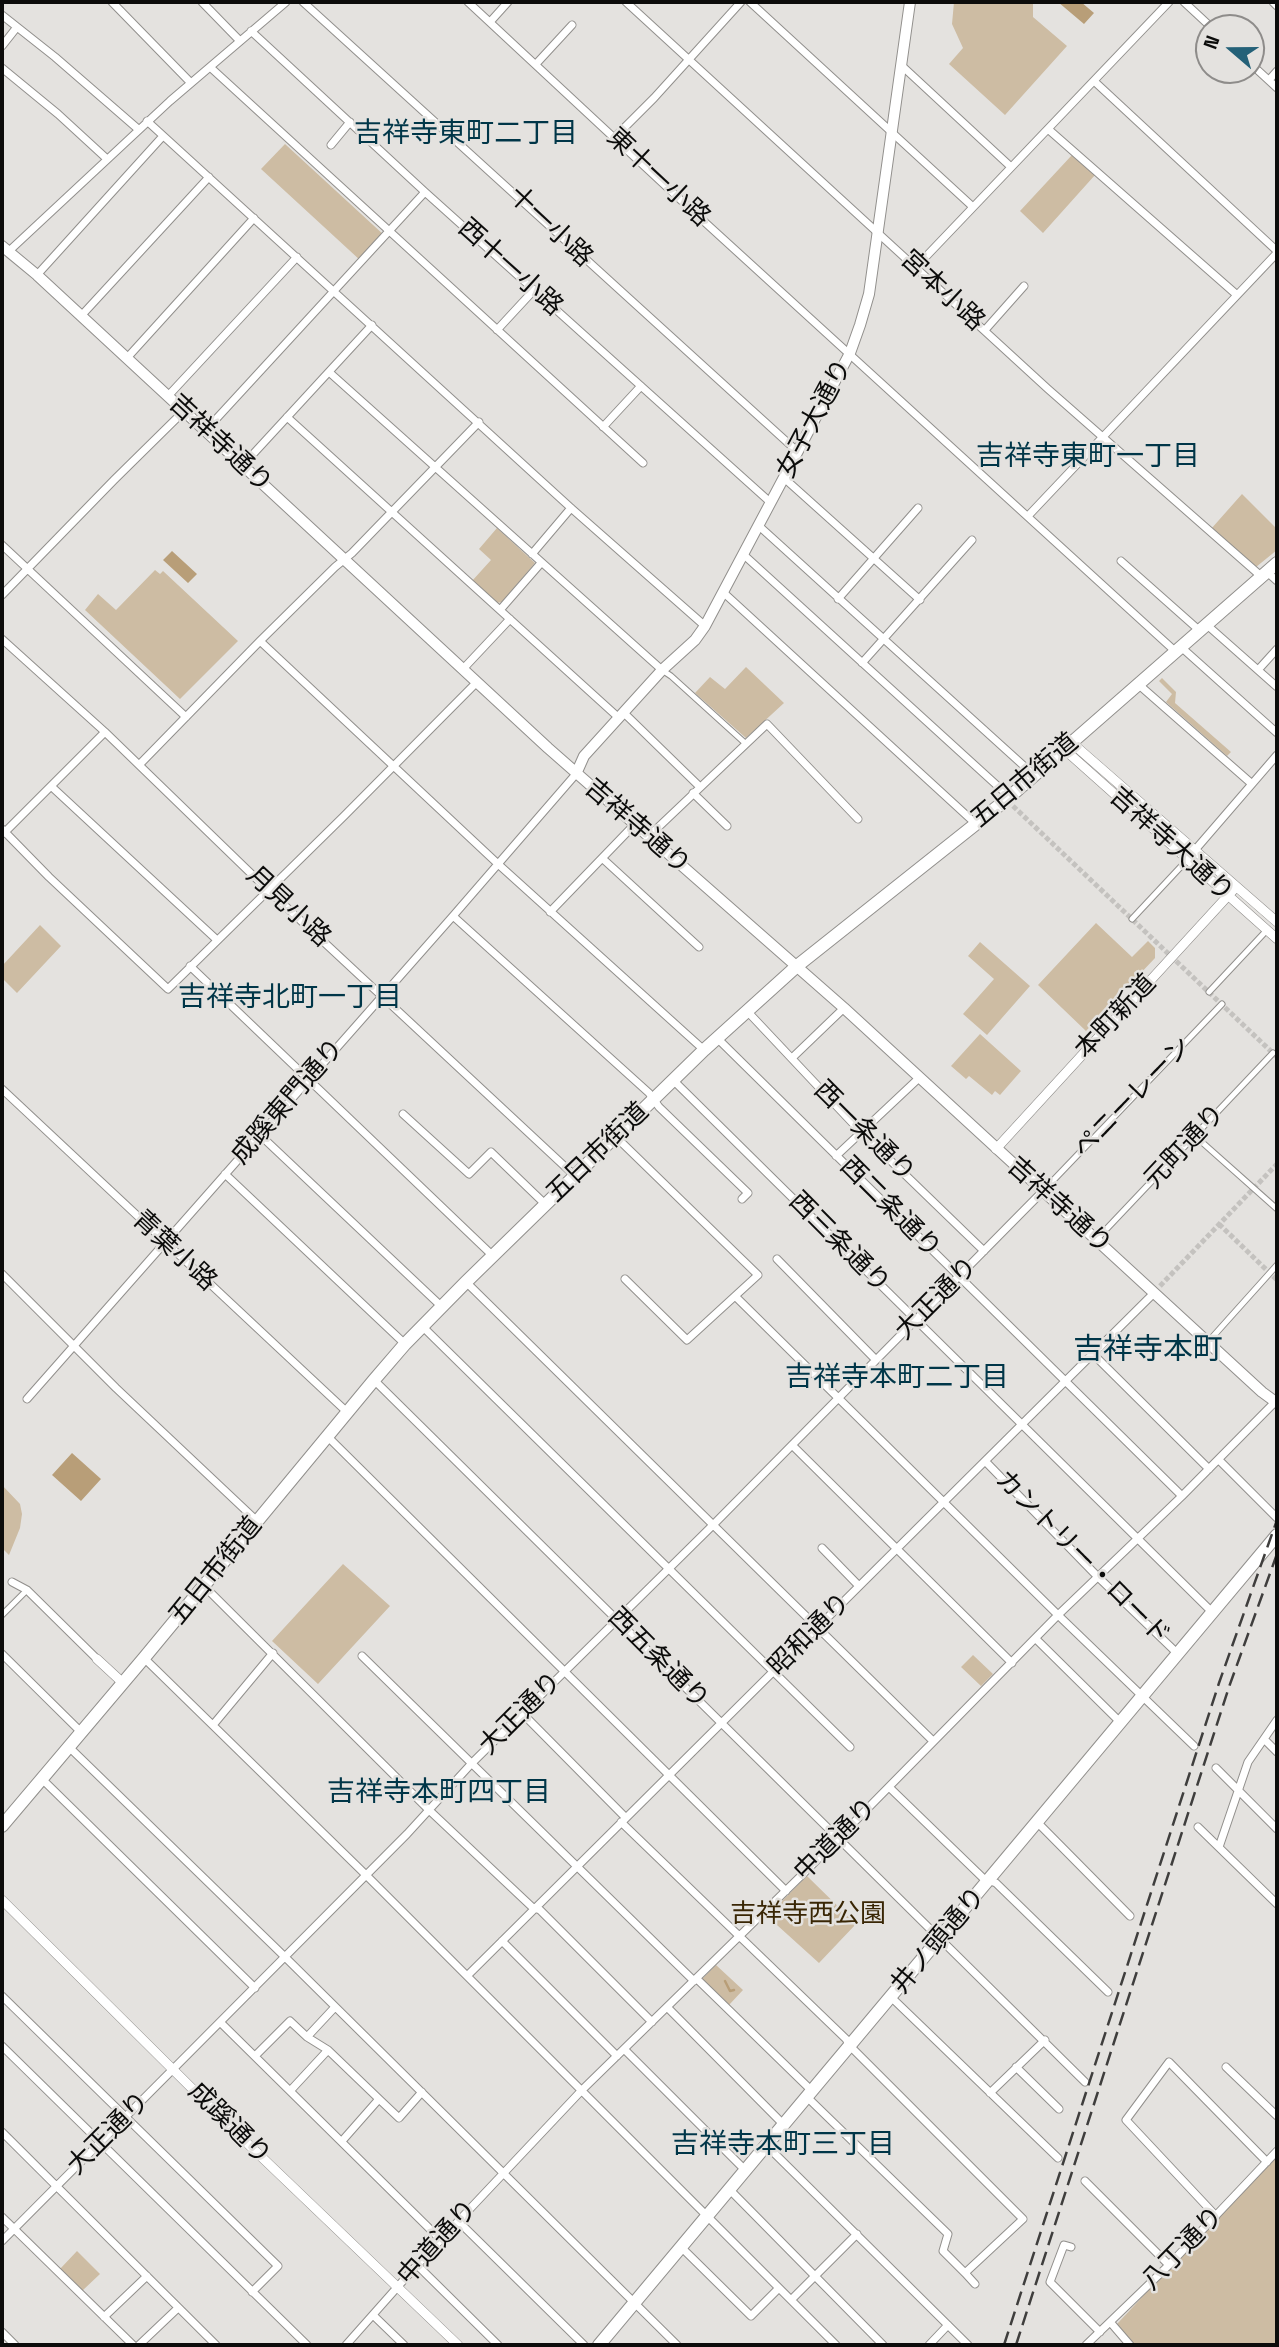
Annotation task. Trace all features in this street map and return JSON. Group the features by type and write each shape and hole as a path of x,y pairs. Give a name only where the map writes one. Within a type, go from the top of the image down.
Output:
{"main road":[{"name":"女子大通り","path":"576,774 584,756 705,626 850,352 869,295 910,2"},
{"name":"吉祥寺通り","path":"4,252 37,275 576,774 844,1008 1097,1240 1157,1290 1262,1392 1277,1401"},
{"name":"五日市街道","path":"2,1826 374,1380 466,1282 704,1050 797,966 1035,776 1269,571"},
{"name":"井ノ頭通り","path":"599,2345 1214,1614 1277,1535"}],"street":[{"path":"111,2 191,83"},
{"path":"202,2 240,41"},
{"path":"4,252 147,121 286,2"},
{"name":"十一小路","path":"303,2 798,452"},
{"name":"東十一小路","path":"468,2 1028,516 1178,650 1277,733"},
{"path":"490,22 508,2"},
{"name":"宮本小路","path":"625,2 1103,437 1269,571 1277,581"},
{"path":"614,138 741,2"},
{"path":"750,2 973,207"},
{"path":"916,267 1169,2"},
{"path":"1184,2 1197,14"},
{"path":"1273,2 1277,6"},
{"path":"2,15 138,130"},
{"path":"536,64 572,25"},
{"path":"2,46 17,27"},
{"name":"西十一小路","path":"251,31 425,192 771,502"},
{"path":"901,65 1011,167"},
{"path":"209,67 643,463"},
{"path":"2,68 107,159"},
{"path":"1269,80 1277,71"},
{"path":"1265,76 1277,88"},
{"path":"1028,516 1277,252 1094,80"},
{"path":"147,121 571,508 705,626"},
{"path":"331,145 350,122"},
{"path":"1048,129 1237,295"},
{"path":"37,275 163,136"},
{"path":"81,316 209,177"},
{"path":"206,430 425,192"},
{"path":"127,358 254,218"},
{"path":"168,396 297,257"},
{"path":"985,330 1024,286"},
{"path":"497,330 534,289"},
{"path":"243,465 372,325"},
{"path":"329,372 745,743"},
{"path":"603,427 641,386"},
{"path":"2,595 184,411"},
{"path":"287,417 510,619 622,716 696,790 727,826"},
{"path":"139,765 479,422"},
{"path":"784,478 919,600"},
{"path":"532,554 571,508"},
{"path":"838,599 918,508"},
{"path":"759,526 1035,776"},
{"path":"862,663 972,540"},
{"path":"2,545 186,717"},
{"path":"744,555 1006,798"},
{"path":"1121,561 1277,687"},
{"path":"500,610 541,563"},
{"path":"724,593 976,824"},
{"path":"464,669 510,619"},
{"name":"月見小路","path":"2,639 105,732 268,890 575,1175"},
{"path":"260,641 550,912 704,1050"},
{"path":"1258,670 1277,649"},
{"path":"105,732 52,787 3,832 168,989 477,682"},
{"path":"1138,684 1252,784"},
{"path":"649,836 767,724 858,819"},
{"name":"吉祥寺大通り","path":"1069,746 1277,920"},
{"name":"吉祥寺大通り","path":"1069,746 1277,939"},
{"path":"1195,850 1277,755"},
{"name":"成蹊東門通り","path":"26,1399 576,774"},
{"path":"52,787 217,940"},
{"path":"550,912 635,824"},
{"path":"602,858 699,947"},
{"path":"1132,919 1188,859"},
{"name":"本町新道","path":"996,1149 1236,887"},
{"path":"453,916 649,1093 659,1107 748,1193 742,1199"},
{"path":"1209,992 1267,930"},
{"path":"190,966 493,1256"},
{"name":"ペニーレーン","path":"1043,1191 1222,1004"},
{"path":"792,1058 844,1008"},
{"name":"西一条通り","path":"747,1011 861,1132 984,1251"},
{"name":"西二条通り","path":"718,1038 1182,1496"},
{"name":"元町通り","path":"1097,1240 1273,1053"},
{"path":"836,1156 919,1078"},
{"name":"西三条通り","path":"673,1080 1214,1614"},
{"name":"青葉小路","path":"2,1089 347,1412"},
{"path":"403,1114 469,1174 491,1152 545,1205"},
{"path":"260,1134 441,1307"},
{"path":"1195,1136 1277,1209"},
{"path":"616,1137 758,1275 687,1340 625,1279"},
{"path":"225,1174 405,1344"},
{"name":"大正通り","path":"2,2241 255,1988 472,1763 714,1524 1043,1191"},
{"path":"777,1259 876,1360"},
{"path":"1208,1342 1277,1265"},
{"path":"2,1274 257,1521"},
{"path":"466,1282 933,1741"},
{"name":"昭和通り","path":"467,1976 1157,1290"},
{"path":"736,1297 1194,1746"},
{"path":"422,1326 850,1746"},
{"path":"1093,1354 1209,1469"},
{"name":"西五条通り","path":"374,1380 1045,2040 1084,2082"},
{"name":"中道通り","path":"346,2345 440,2239 582,2090 786,1891 1058,1615 1277,1401"},
{"path":"327,1436 786,1891"},
{"path":"792,1445 1012,1663"},
{"path":"1219,1460 1277,1518"},
{"name":"カントリー・ロード","path":"985,1461 1098,1577 1179,1655"},
{"path":"822,1548 859,1586"},
{"path":"12,1582 27,1590 123,1683"},
{"path":"204,1586 429,1810 540,1910 652,2022"},
{"path":"2,1615 27,1590"},
{"path":"1035,1639 1121,1723"},
{"path":"213,1725 273,1653"},
{"path":"2,1654 81,1732"},
{"path":"362,1656 695,1980 948,2234 943,2251 975,2284"},
{"path":"144,1658 366,1875 836,2345"},
{"path":"522,1713 739,1937 846,2039 1023,2219 965,2273"},
{"path":"1219,1847 1248,1762 1277,1720"},
{"path":"1265,1740 1277,1752"},
{"path":"69,1747 677,2345"},
{"path":"1216,1768 1277,1829"},
{"path":"42,1779 255,1988"},
{"path":"889,1787 983,1878 996,1883 1108,1992"},
{"path":"1038,1823 1130,1916"},
{"path":"1198,1827 1277,1904"},
{"name":"成蹊通り","path":"2,1900 458,2345"},
{"path":"502,1941 617,2056"},
{"path":"2,1996 278,2266 252,2292"},
{"path":"892,1998 1058,2158"},
{"path":"307,2037 335,2007"},
{"path":"667,2007 785,2125"},
{"path":"255,2056 290,2021 307,2037 328,2050 399,2118 422,2092"},
{"path":"220,2023 440,2239"},
{"path":"990,2093 1045,2040"},
{"path":"2,2046 307,2345"},
{"path":"624,2049 746,2171"},
{"path":"290,2091 328,2050"},
{"path":"1216,2216 1126,2120 1169,2062 1267,2162"},
{"path":"1016,2067 1059,2109"},
{"path":"1226,2067 1277,2116"},
{"path":"342,2141 379,2099"},
{"path":"2,2132 216,2345"},
{"path":"767,2146 968,2345"},
{"name":"八丁通り","path":"1086,2345 1169,2265 1277,2151"},
{"path":"1085,2181 1169,2265"},
{"path":"730,2190 883,2345"},
{"path":"2,2217 133,2345"},
{"path":"458,2221 584,2345"},
{"path":"791,2300 857,2234"},
{"path":"1071,2248 1064,2245 1050,2282 1100,2332"},
{"path":"682,2248 751,2316 779,2288"},
{"path":"417,2265 498,2345"},
{"path":"104,2317 147,2276"},
{"path":"139,2345 178,2308"},
{"path":"373,2315 404,2345"},
{"path":"1111,2323 1130,2345"},
{"path":"929,2345 948,2325"},
{"path":"2,2332 15,2345"}],"green space":[{"path":"954,2 1033,2 1033,17 1067,46 1005,115 949,64 963,48 952,24"},
{"path":"285,144 385,236 361,261 261,169"},
{"path":"1072,155 1095,175 1043,233 1020,211"},
{"path":"1242,494 1277,529 1277,550 1256,567 1211,529"},
{"path":"497,528 535,563 502,602 496,603 472,581 491,560 479,549"},
{"path":"155,570 160,574 163,571 238,641 180,699 85,610 98,594 116,610"},
{"path":"746,667 784,703 746,738 695,693 710,677 725,689"},
{"path":"1162,678 1176,692 1175,703 1231,752 1227,756 1166,702 1172,694 1159,681"},
{"path":"1096,923 1132,957 1148,941 1155,948 1155,958 1086,1031 1038,985"},
{"path":"40,925 61,946 17,993 2,978 2,966"},
{"path":"980,942 1030,986 987,1035 963,1014 994,979 968,956"},
{"path":"980,1034 1021,1071 1000,1095 995,1091 992,1095 969,1076 966,1079 951,1066"},
{"path":"2,1485 20,1504 22,1514 20,1528 9,1555 2,1548"},
{"path":"343,1564 390,1606 318,1684 272,1641"},
{"path":"973,1655 993,1674 981,1686 961,1667"},
{"name":"吉祥寺西公園","path":"807,1876 856,1924 819,1963 767,1916"},
{"path":"716,1965 743,1990 729,2005 702,1979"},
{"path":"1277,2153 1277,2345 1135,2345 1117,2324"},
{"path":"77,2251 100,2274 82,2291 60,2269"}],"shaded area":[{"path":"1058,2 1081,2 1094,13 1084,24"},
{"path":"172,551 197,574 188,583 163,560"},
{"path":"72,1453 101,1479 81,1501 52,1475"}],"waterway":[{"path":"725,1981 730,1991 734,1990"}],"tunnel":[{"path":"1013,806 1277,1057"},
{"path":"1160,1286 1277,1164"},
{"path":"1219,1224 1277,1280"}],"railway":[{"path":"1004,2345 1219,1683 1277,1520"},
{"path":"1016,2345 1229,1687 1277,1554"}],"district":[{"name":"吉祥寺東町二丁目","path":"466,134"},
{"name":"吉祥寺東町一丁目","path":"1088,457"},
{"name":"吉祥寺北町一丁目","path":"290,998"},
{"name":"吉祥寺本町","path":"1148,1351"},
{"name":"吉祥寺本町二丁目","path":"897,1378"},
{"name":"吉祥寺本町四丁目","path":"439,1793"},
{"name":"吉祥寺本町三丁目","path":"783,2145"}]}
